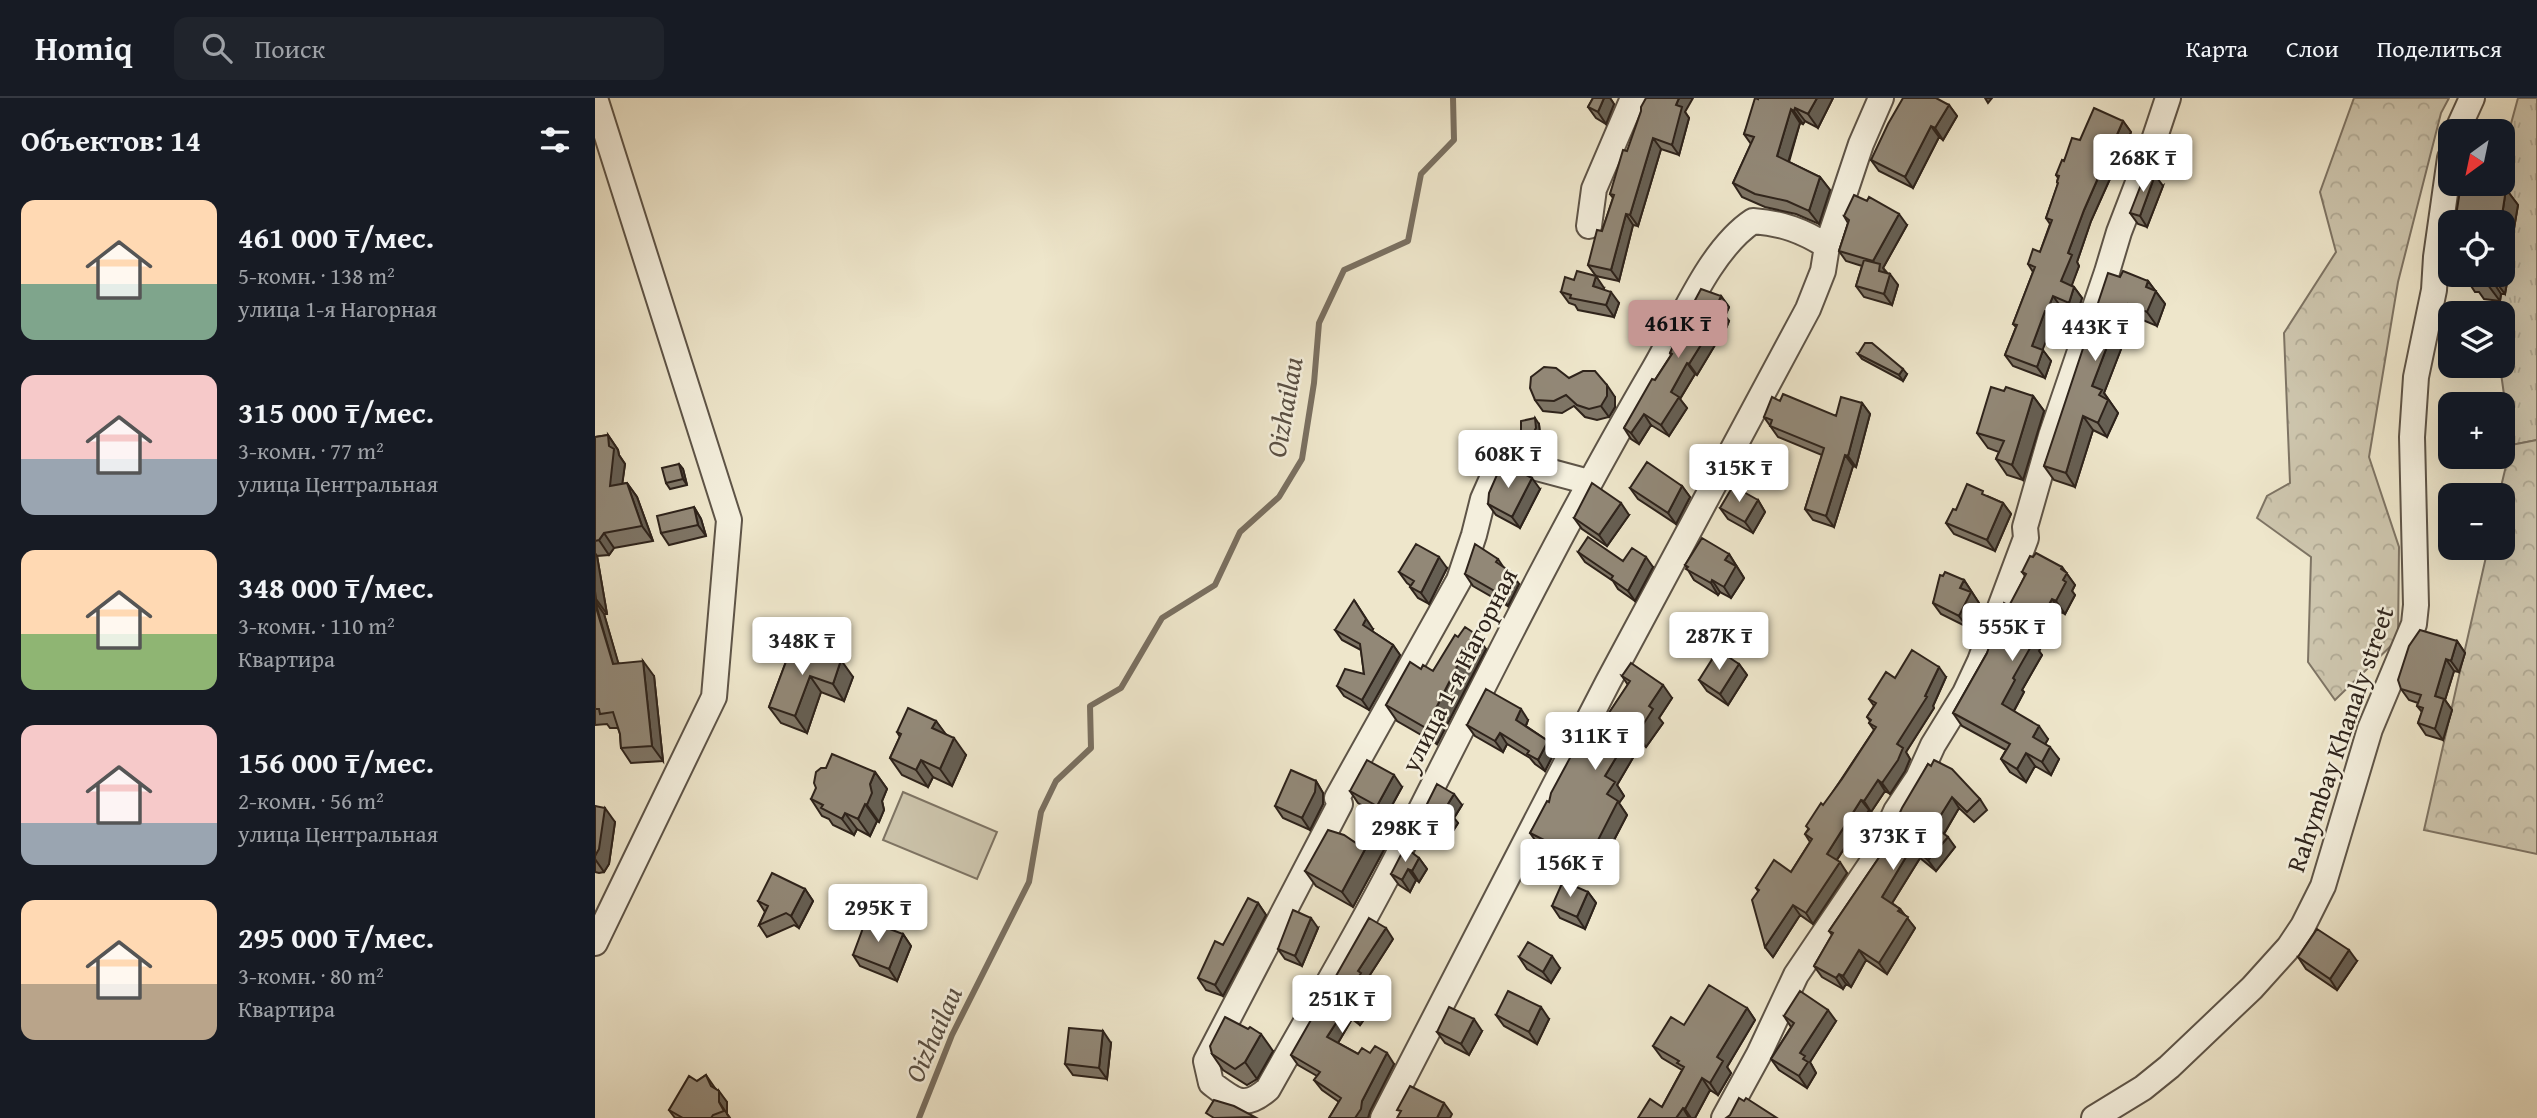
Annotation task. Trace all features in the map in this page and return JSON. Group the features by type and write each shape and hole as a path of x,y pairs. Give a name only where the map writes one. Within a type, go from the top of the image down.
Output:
{"street":[{"path":"1589,226 1594,189 1633,98"},
{"path":"1383,1118 1608,682 1808,309 1823,271 1827,246 1861,145 1881,98"},
{"path":"1724,1118 1759,1054 1796,975 1875,858 1896,811 1918,778 1933,745 1965,693 1980,661 2026,538 2025,527 2051,436 2119,232 2168,98"},
{"path":"2462,119 2472,98"},
{"path":"596,106 729,520 714,697 596,940"},
{"name":"Rahymbay Khanaly street","path":"2094,1118 2143,1088 2252,988 2289,947 2323,886 2370,729 2414,624 2416,606 2412,437 2416,377 2434,290 2445,196"},
{"name":"улица 1-я Нагорная","path":"1589,482 1518,463 1498,465 1483,499 1459,580 1337,798 1340,804 1210,1051 1206,1061 1212,1083 1233,1099 1247,1102 1256,1100 1268,1089 1397,859 1589,482 1713,261 1740,230 1753,221 1789,226 1807,233 1827,246"}],"green space":[{"path":"2354,98 2449,98 2438,119 2398,282 2369,457 2399,547 2398,639 2335,700 2308,662 2311,557 2257,518 2267,496 2290,483 2284,333 2336,252 2320,192"},
{"path":"2518,98 2537,98 2537,440 2515,444 2515,392 2504,392 2502,378 2515,378 2515,301 2492,301 2491,287 2515,287 2515,210 2486,210 2491,196 2515,196 2515,119 2512,119"},
{"path":"2537,440 2537,854 2424,830 2485,560 2515,560 2515,483 2502,483 2505,469 2515,469 2515,444"},
{"path":"903,792 997,832 977,879 883,840"}],"building":[{"path":"1593,98 1604,98 1598,112 1588,107"},
{"path":"1646,98 1679,98 1676,105 1682,107 1672,145 1653,138 1630,215 1626,214 1611,270 1588,265 1597,230 1602,231 1614,195 1610,194 1623,150 1627,151"},
{"path":"1755,98 1817,98 1808,114 1791,109 1777,156 1820,177 1809,211 1787,201 1755,194 1733,183 1754,137 1744,134"},
{"path":"1903,98 1936,98 1949,105 1935,128 1931,126 1905,177 1871,160"},
{"path":"2094,108 2123,121 2068,253 2072,255 2061,281 2074,287 2069,303 2053,296 2032,346 2043,350 2037,367 2005,355 2017,325 2013,324 2035,267 2028,264 2033,249 2040,252 2052,220 2046,218 2058,183 2059,176 2056,175 2072,138 2080,140"},
{"path":"2146,172 2155,175 2140,216 2130,213"},
{"path":"1854,195 1867,201 1869,197 1899,214 1873,261 1839,251 1849,220 1844,216"},
{"path":"2459,196 2505,196 2503,210 2457,210"},
{"path":"1864,260 1880,264 1879,271 1890,274 1884,294 1856,286"},
{"path":"1577,271 1596,276 1593,286 1611,292 1606,305 1570,298 1571,295 1561,292 1565,277 1574,280"},
{"path":"2123,271 2148,281 2146,287 2156,291 2147,312 2128,304 2117,332 2113,331 2092,386 2102,390 2099,395 2108,400 2098,423 2083,416 2066,473 2044,466 2108,273 2120,277"},
{"path":"1701,289 1721,296 1716,308 1721,310 1716,325 1714,324 1689,364 1687,363 1671,392 1679,397 1661,425 1644,414 1631,433 1624,428 1652,379 1655,380 1672,354 1671,345"},
{"path":"1865,343 1872,343 1903,369 1899,375 1858,354"},
{"path":"1544,367 1556,368 1569,378 1583,371 1595,371 1607,385 1607,396 1601,406 1589,409 1577,405 1566,395 1554,401 1535,400 1530,388 1531,377"},
{"path":"1991,387 2004,391 2006,387 2033,396 2012,465 1996,459 2004,441 1977,433"},
{"path":"1783,394 1836,416 1841,397 1862,403 1848,456 1845,455 1826,516 1805,509 1824,448 1770,426 1772,420 1764,417 1772,397 1780,401"},
{"path":"1535,418 1536,428 1532,435 1521,431 1521,421"},
{"path":"608,435 609,446 614,449 610,486 627,483 642,526 604,533 595,541 595,437"},
{"path":"1647,462 1682,486 1668,513 1630,488"},
{"path":"679,464 683,479 666,483 662,468"},
{"path":"1500,468 1513,468 1532,478 1512,517 1488,504 1489,493"},
{"path":"1592,483 1621,503 1599,535 1574,518"},
{"path":"1967,484 2003,503 1987,540 1946,523 1953,509 1956,510"},
{"path":"1733,486 1758,500 1745,522 1720,508"},
{"path":"694,507 698,525 661,533 657,516"},
{"path":"1588,537 1623,561 1632,548 1646,557 1628,591 1611,579 1613,576 1578,552"},
{"path":"1702,538 1729,554 1725,560 1736,566 1724,587 1686,569 1688,567 1685,565"},
{"path":"1416,544 1439,557 1421,593 1410,587 1414,581 1399,572"},
{"path":"1475,544 1498,559 1496,562 1511,572 1500,594 1465,574"},
{"path":"2036,553 2062,567 2067,573 2063,580 2066,582 2056,601 2052,599 2029,640 2033,643 2002,704 2039,726 2033,737 2050,747 2042,762 2026,753 2017,769 2001,759 2010,744 1953,713 1987,653 2004,603 2009,606 2026,574 2022,572 2030,556 2033,557"},
{"path":"1945,572 1964,580 1960,588 1971,592 1959,616 1933,603 1940,575 1943,576"},
{"path":"1354,600 1366,619 1363,625 1393,645 1362,700 1337,686 1345,669 1364,674 1360,644 1335,630"},
{"path":"595,604 613,664 643,661 652,746 621,748 613,712 600,714 599,709 595,709"},
{"path":"1465,627 1474,633 1426,728 1386,705 1410,662 1421,669 1423,665 1433,671 1455,635 1458,637"},
{"path":"2420,630 2457,641 2451,661 2446,659 2435,696 2444,699 2435,729 2418,723 2423,708 2417,706 2421,695 2401,689 2398,680 2409,646"},
{"path":"793,643 841,660 833,684 810,676 795,716 769,707"},
{"path":"1718,650 1739,664 1720,694 1699,680"},
{"path":"1912,650 1939,667 1925,696 1927,697 1897,744 1903,748 1898,760 1882,783 1878,780 1864,801 1861,800 1827,854 1840,862 1806,913 1793,905 1765,947 1752,900 1759,890 1756,888 1774,860 1791,872 1812,839 1805,834 1809,829 1806,826 1842,779 1876,727 1869,723 1871,720 1867,717 1876,703 1869,699 1886,672 1895,678"},
{"path":"1631,663 1663,685 1649,706 1653,709 1637,734 1632,731 1605,776 1615,782 1607,794 1618,801 1592,852 1588,850 1584,860 1530,833 1547,801 1549,802 1551,793 1584,732 1593,737 1630,681 1622,676"},
{"path":"1486,689 1521,709 1516,720 1548,741 1538,760 1527,754 1529,751 1500,733 1495,741 1467,725"},
{"path":"908,708 936,721 932,728 954,738 940,769 921,760 916,770 890,758 901,734 897,732"},
{"path":"832,754 875,772 870,784 872,793 858,819 845,813 842,819 821,808 823,805 811,799 816,788 816,772 826,768"},
{"path":"1367,760 1394,775 1377,806 1350,791"},
{"path":"1934,760 1952,769 1980,799 1967,812 1952,797 1934,826 1948,837 1928,860 1912,847 1882,897 1908,917 1879,963 1859,950 1843,976 1839,974 1836,978 1814,966 1833,933 1829,931 1880,856 1902,808 1928,764 1931,766"},
{"path":"1291,770 1316,781 1315,792 1302,818 1275,806"},
{"path":"1437,784 1454,794 1445,809 1450,812 1441,828 1420,818"},
{"path":"595,806 605,808 599,849 595,856"},
{"path":"1371,826 1376,829 1342,892 1305,871 1328,830 1344,835 1359,845"},
{"path":"1405,847 1419,858 1412,871 1408,869 1402,880 1391,874"},
{"path":"772,873 805,889 791,916 786,913 759,925 768,906 758,901"},
{"path":"1563,881 1588,892 1577,917 1552,906"},
{"path":"1248,898 1258,903 1215,985 1198,978 1215,941 1223,945"},
{"path":"1293,910 1311,918 1295,956 1278,949"},
{"path":"1369,918 1386,928 1358,971 1361,973 1350,991 1363,1000 1353,1015 1345,1009 1327,1037 1358,1054 1362,1048 1370,1053 1375,1046 1387,1053 1355,1118 1329,1118 1341,1098 1314,1080 1320,1072 1291,1055"},
{"path":"866,920 903,934 889,969 853,955"},
{"path":"2317,929 2349,950 2330,979 2298,957"},
{"path":"1528,942 1552,956 1543,972 1519,957"},
{"path":"1709,985 1747,1008 1717,1057 1723,1061 1710,1083 1702,1078 1685,1109 1683,1108 1676,1118 1638,1118 1650,1099 1662,1107 1684,1067 1677,1063 1679,1061 1653,1046 1671,1017 1684,1025"},
{"path":"1508,991 1541,1007 1529,1032 1496,1015"},
{"path":"1800,991 1828,1010 1800,1053 1808,1062 1799,1076 1771,1059 1794,1023 1784,1016"},
{"path":"1449,1007 1474,1019 1461,1044 1437,1032"},
{"path":"1225,1017 1261,1034 1245,1062 1235,1069 1212,1054 1210,1046"},
{"path":"1069,1028 1103,1031 1099,1068 1065,1064"},
{"path":"706,1075 711,1086 719,1091 719,1102 724,1111 711,1118 683,1118 669,1110 689,1076 697,1081"},
{"path":"1410,1086 1444,1103 1437,1118 1397,1118 1401,1111 1397,1110"},
{"path":"1739,1098 1744,1101 1746,1098 1777,1118 1726,1118"},
{"path":"1214,1100 1234,1106 1255,1117 1214,1118 1206,1113"}],"waterway":[{"name":"Oizhailau","path":"919,1118 952,1035 1029,882 1041,812 1056,781 1091,748 1090,706 1121,688 1162,618 1215,585 1240,532 1279,497 1302,459 1314,383 1319,323 1344,270 1408,241 1421,174 1454,140 1453,98"}]}
